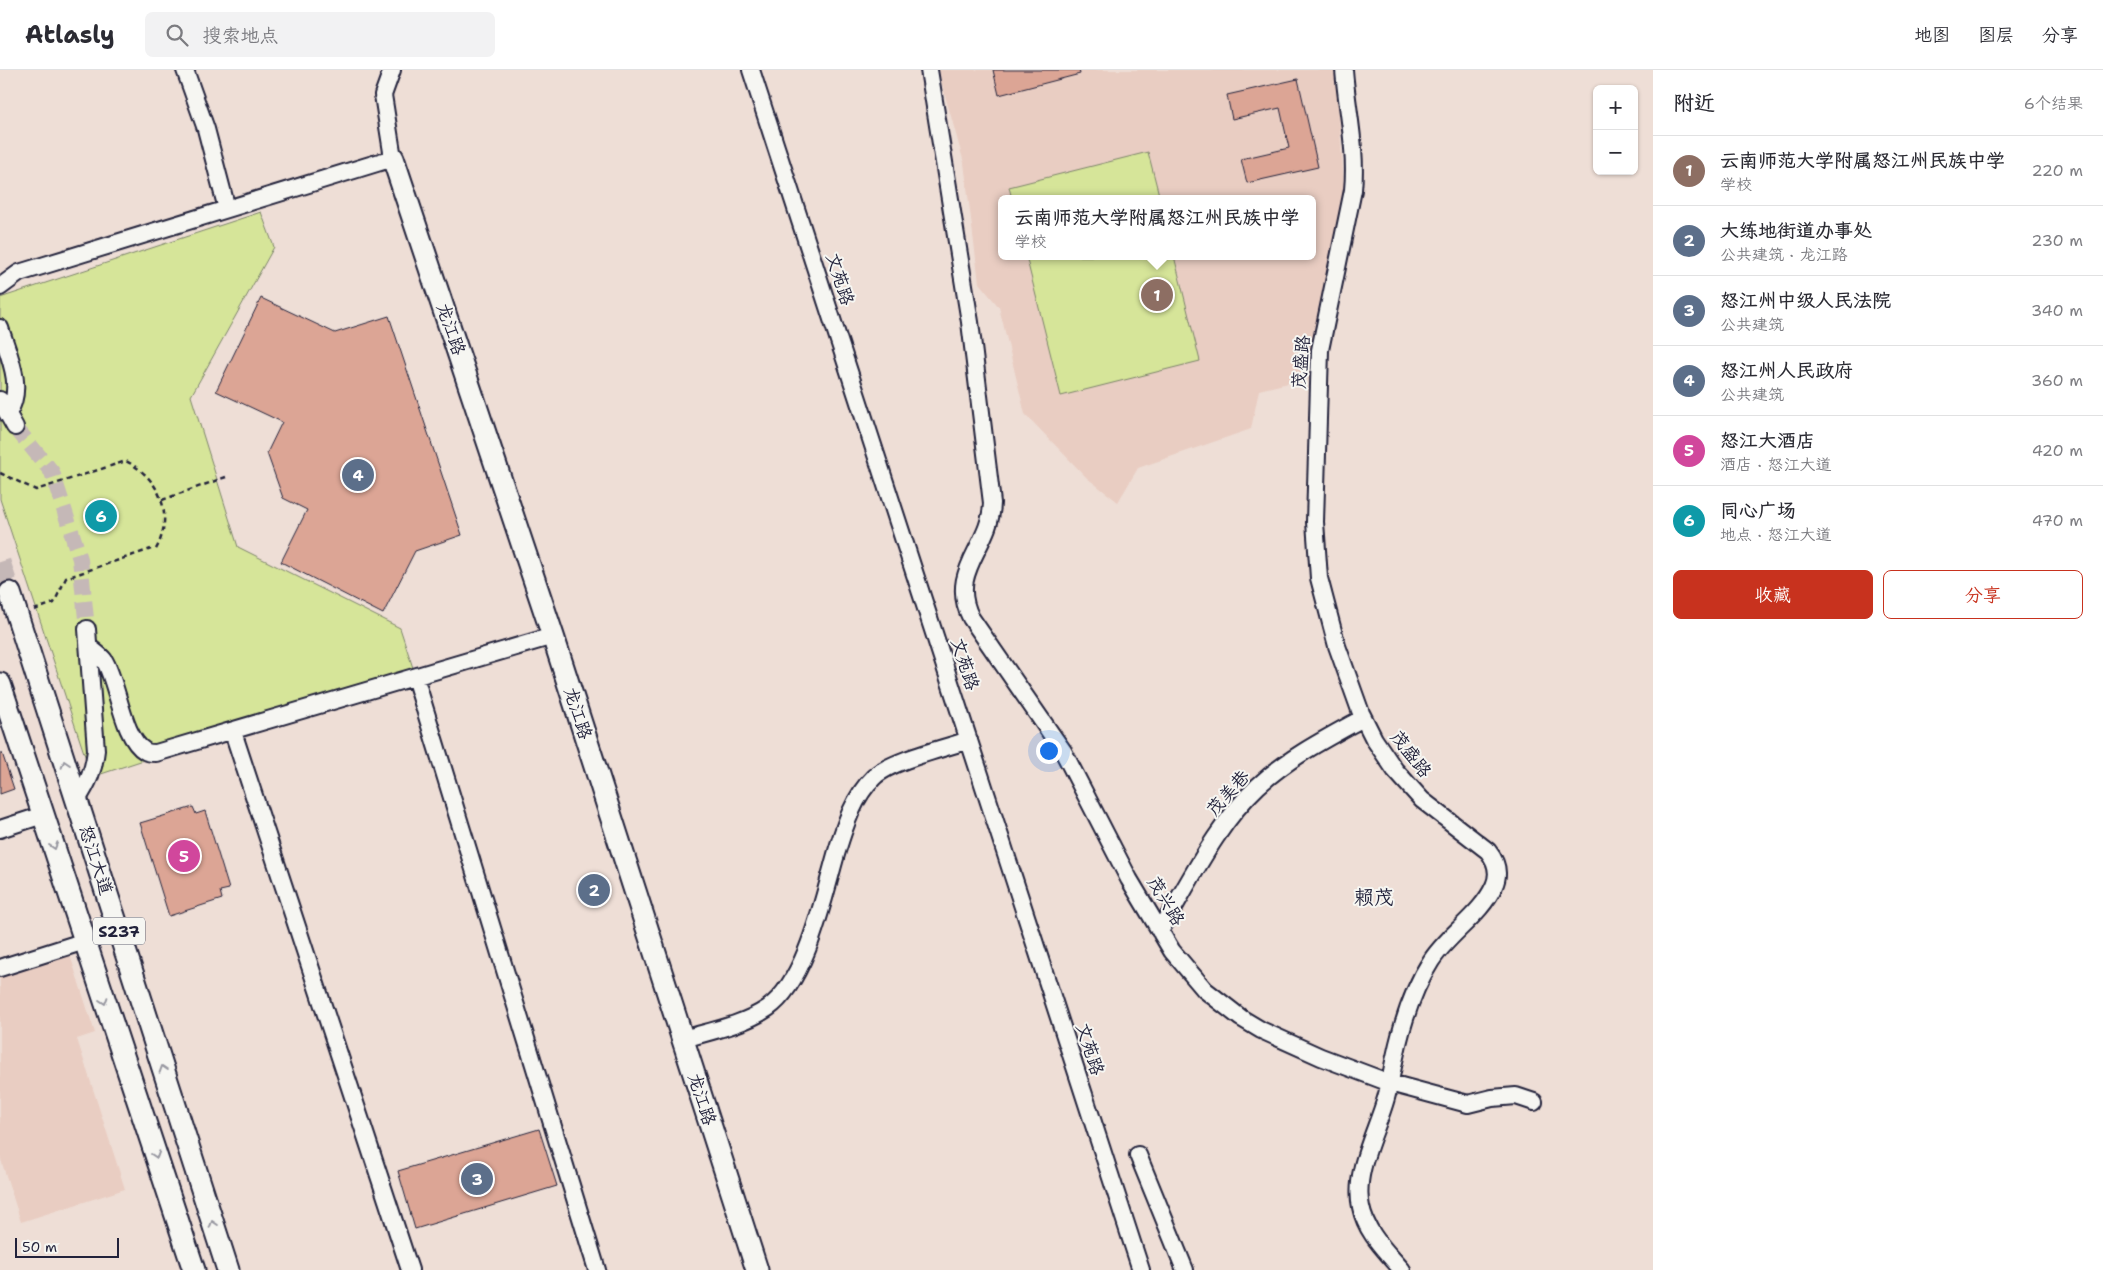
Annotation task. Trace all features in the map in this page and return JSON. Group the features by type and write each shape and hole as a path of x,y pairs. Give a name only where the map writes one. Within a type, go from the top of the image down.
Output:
{"main road":[{"name":"龙江路","path":"394,158 553,636 757,1270"},
{"name":"怒江大道","path":"10,593 228,1270"},
{"name":"怒江大道","path":"0,684 194,1270"}],"street":[{"path":"185,70 206,129 227,209"},
{"path":"0,287 19,273 394,158 383,95 392,70"},
{"name":"文苑路","path":"751,70 1141,1270"},
{"name":"茂兴路","path":"930,70 970,322 992,516 986,533 972,558 965,578 962,593 965,608 985,640 1063,751 1129,879 1160,931 1190,975 1212,995 1241,1018 1291,1044 1390,1083 1468,1104 1492,1098 1516,1096 1534,1102"},
{"name":"茂盛路","path":"1344,70 1354,143 1353,190 1321,340 1317,397 1315,522 1317,564 1337,646 1363,718 1383,754 1408,786 1436,812 1488,851 1495,860 1497,872 1495,884 1488,896 1442,945 1426,971 1401,1032 1390,1083 1363,1168 1360,1195 1362,1212 1369,1229 1402,1270"},
{"path":"0,328 16,382 16,395 8,413"},
{"path":"77,800 88,784 95,759 88,628"},
{"path":"89,648 102,657 106,664 130,732 145,752 156,753 170,751 553,636"},
{"path":"415,677 597,1270"},
{"name":"茂美巷","path":"1160,931 1220,831 1258,786 1310,748 1363,718"},
{"path":"233,732 410,1270"},
{"path":"683,1040 744,1021 768,1008 786,991 797,972 816,924 844,826 861,792 875,776 890,766 968,740"},
{"path":"0,829 43,815"},
{"path":"0,968 85,941"},
{"path":"1138,1155 1185,1270"}],"path":[{"path":"0,473 36,490 126,461 147,476 162,500 165,520 155,551"},
{"path":"162,500 226,477"},
{"path":"18,615 54,603 66,578 151,549"}],"shaded area":[{"path":"938,70 1336,70 1344,187 1310,378 1259,390 1251,429 1138,468 1118,502 1087,478 1025,414 999,307 979,283 964,163"},
{"path":"70,955 95,1033 77,1039 125,1189 21,1222 0,1157 0,977"}],"green space":[{"path":"1148,152 1159,195 1011,195 1009,187"},
{"path":"261,212 274,247 191,396 238,547 400,628 414,671 92,777 0,499 0,298"},
{"path":"1027,260 1175,260 1200,361 1061,396"}],"building":[{"path":"993,70 1079,70 1080,74 999,95"},
{"path":"1298,79 1318,167 1247,183 1241,159 1289,148 1280,108 1232,119 1227,95"},
{"path":"261,298 335,333 389,316 462,535 415,551 383,614 281,562 307,510 283,498 267,453 282,422 216,391"},
{"path":"0,753 2,753 14,789 0,794"},
{"path":"193,807 196,814 205,811 229,889 220,891 222,899 169,916 140,823"},
{"path":"539,1129 557,1186 415,1229 398,1171"}],"tunnel":[{"path":"15,427 52,472 80,559 87,629"},
{"path":"0,562 10,593"}],"place":[{"name":"云南师范大学附属怒江州民族中学","path":"1157,295"},
{"name":"怒江州人民政府","path":"358,475"},
{"name":"同心广场","path":"101,516"},
{"name":"怒江大酒店","path":"184,856"},
{"name":"大练地街道办事处","path":"594,890"},
{"name":"怒江州中级人民法院","path":"477,1179"}],"district":[{"name":"赖茂","path":"1374,897"}]}
